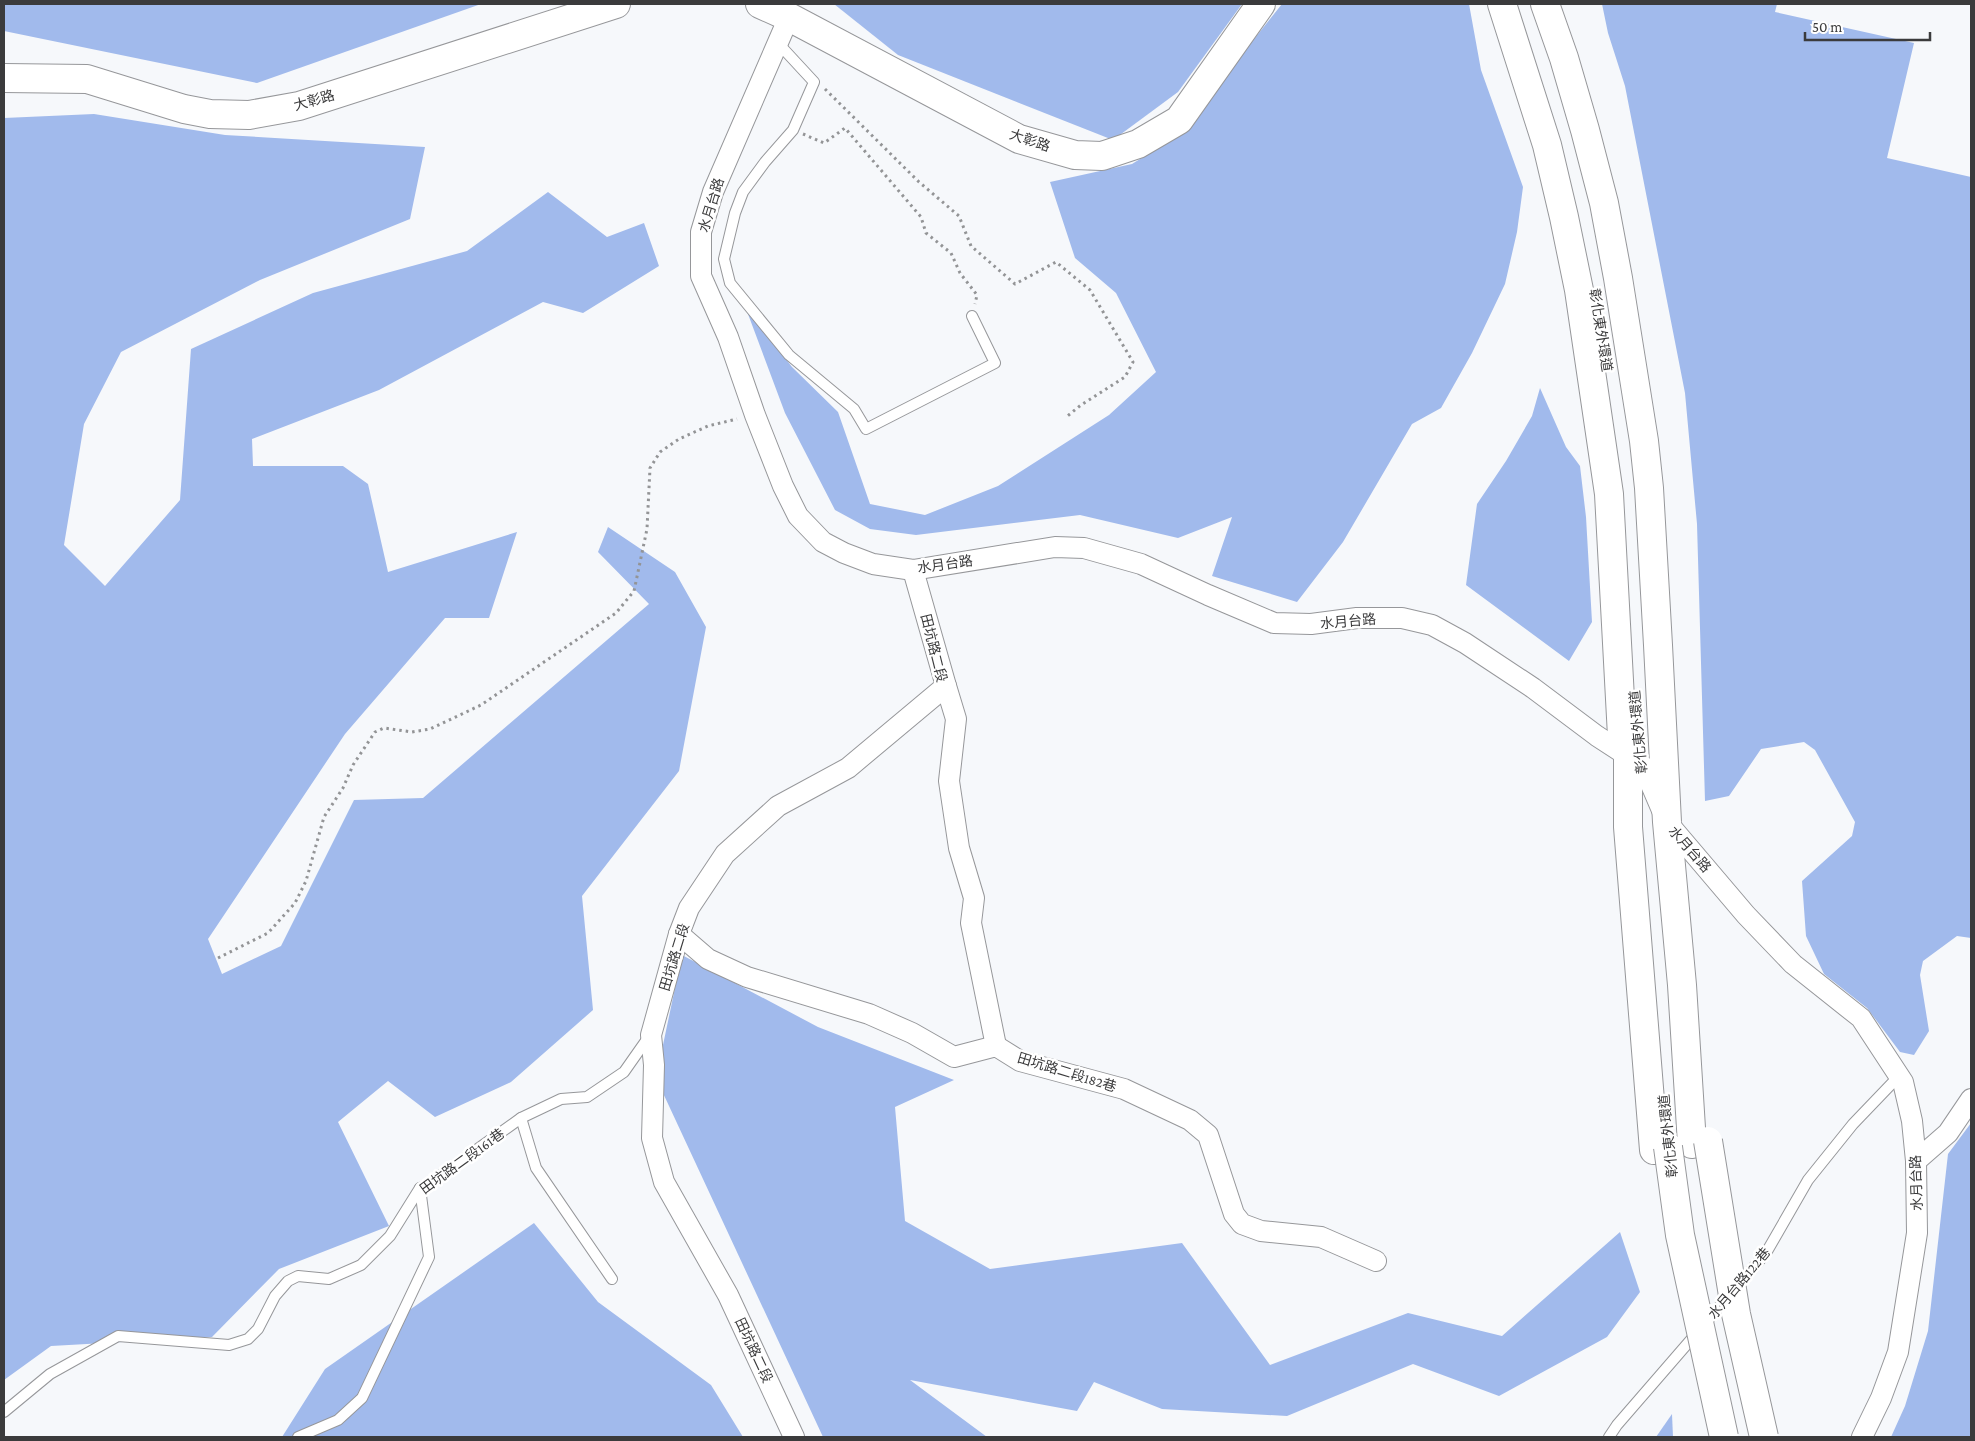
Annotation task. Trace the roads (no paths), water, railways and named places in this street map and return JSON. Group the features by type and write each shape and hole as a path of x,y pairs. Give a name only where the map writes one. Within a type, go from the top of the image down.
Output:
{"main road":[{"name":"大彰路","path":"4,78 87,79 184,109 210,114 248,115 299,106 616,4"},
{"name":"大彰路","path":"760,4 1019,139 1075,155 1102,156 1138,144 1179,120 1261,4"},
{"path":"1502,4 1526,73 1547,145 1564,217 1606,281"},
{"name":"彰化東外環道","path":"1518,4 1541,67 1562,139 1579,212 1606,281"},
{"name":"彰化東外環道","path":"1545,4 1564,58 1604,203 1606,281 1631,444 1649,488 1646,647 1635,761 1641,841 1681,1145 1705,1231 1749,1437"},
{"path":"1561,4 1579,52 1618,198 1606,281 1631,444 1609,494 1681,794 1686,845 1681,1145 1666,1238 1682,1324 1708,1437"},
{"name":"彰化東外環道","path":"1646,647 1667,822 1682,985 1680,1235 1724,1437"},
{"path":"1681,1145 1736,1314 1764,1437"}],"street":[{"name":"水月台路","path":"789,18 713,192 701,232 701,276 728,337 755,415 798,516 823,542 844,553 873,564 913,570 1054,547 1084,548 1141,564 1274,623 1311,624 1357,618 1402,618 1432,625 1465,643 1533,688 1597,736 1635,761 1667,822 1686,845 1746,914 1793,964 1861,1018 1903,1082 1912,1121 1916,1161 1917,1233 1898,1352 1881,1398 1862,1437"},
{"name":"田坑路二段","path":"794,1437 728,1295 664,1182 652,1138 654,1065 650,1035 689,908 725,854 778,806 848,768 946,686 913,570"},
{"path":"680,934 708,959 747,977 869,1014 912,1033 954,1057 996,1046 971,923 974,898 959,848 949,781 956,720 946,686"},
{"name":"田坑路二段182巷","path":"996,1046 1020,1061 1124,1089 1190,1120 1208,1135 1234,1214 1242,1224 1260,1231 1321,1237 1376,1261"},
{"path":"1916,1161 1948,1133 1971,1099"}],"lane":[{"path":"777,42 814,82 793,130 765,162 743,192 735,213 724,260 730,283 789,355 854,409 866,429 995,363 972,316"},
{"name":"田坑路二段161巷","path":"4,1412 50,1374 118,1336 229,1344 248,1339 258,1328 276,1296 288,1281 298,1276 329,1279 361,1265 390,1236 420,1188 430,1184 521,1118 561,1099 587,1097 624,1072 650,1035"},
{"name":"水月台路122巷","path":"1608,1437 1766,1254 1808,1180 1853,1124 1900,1076"},
{"path":"521,1118 536,1168 612,1279"},
{"path":"298,1437 338,1420 362,1398 429,1257 420,1188"}]}
